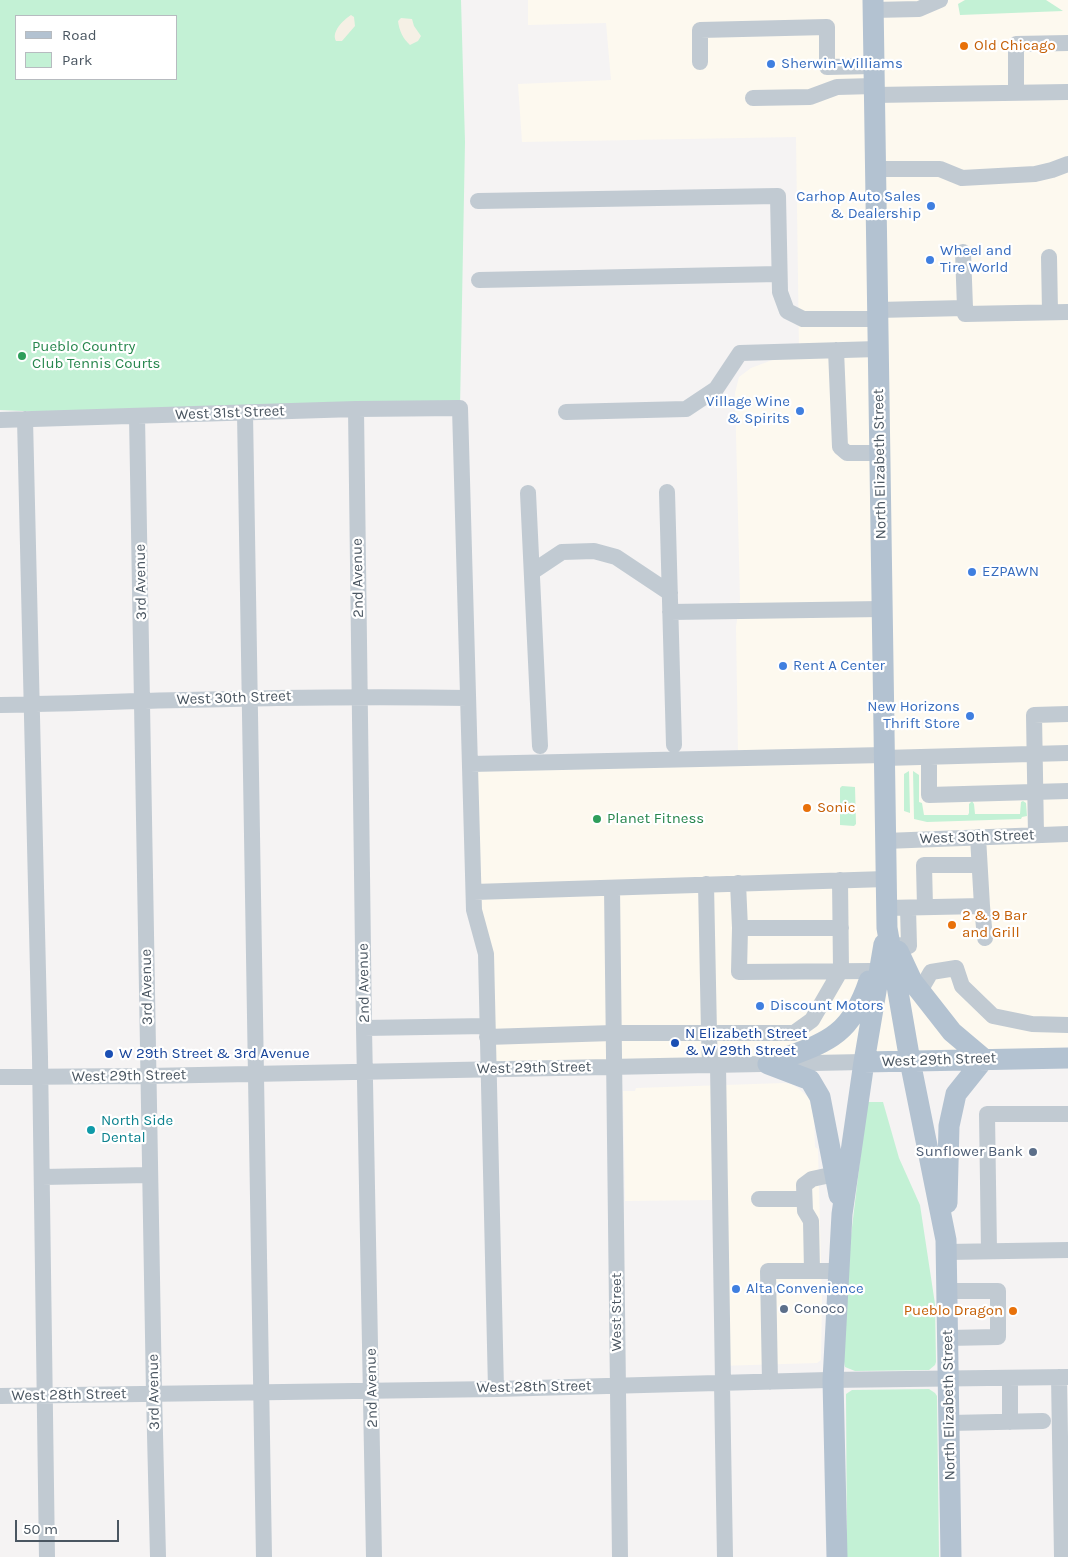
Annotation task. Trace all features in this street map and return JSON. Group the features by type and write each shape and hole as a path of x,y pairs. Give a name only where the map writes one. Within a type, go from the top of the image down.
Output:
{"main road":[{"name":"North Elizabeth Street","path":"873,5 886,879 889,927 910,1061 946,1246 951,1557"},
{"name":"North Elizabeth Street","path":"837,1557 833,1380 842,1214 864,1062 889,927"},
{"path":"768,1064 829,1040 850,1021 863,999 889,927"},
{"path":"889,927 912,981 952,1032 984,1059 956,1094 949,1126 946,1246"},
{"name":"West 29th Street","path":"864,1062 1068,1058"},
{"path":"768,1064 810,1080 820,1097 842,1214"}],"street":[{"path":"873,5 919,9 940,0"},
{"path":"700,62 700,30 827,27 828,67 874,83"},
{"path":"1016,93 1016,44 1068,43"},
{"path":"753,98 810,97 837,86 874,83 1016,93 1068,92"},
{"path":"875,169 940,169 962,178 1035,174 1068,164"},
{"path":"478,201 778,196 778,274 780,292 786,311 803,319 965,308"},
{"path":"964,252 965,314 1068,312"},
{"path":"1050,257 1050,312"},
{"path":"479,280 778,274"},
{"path":"566,412 686,409 716,389 740,353 878,349"},
{"path":"836,350 840,447 847,452 879,453"},
{"name":"West 31st Street","path":"0,420 356,409 460,408 468,698"},
{"name":"2nd Avenue","path":"356,409 364,1028 374,1557"},
{"path":"245,413 264,1557"},
{"name":"3rd Avenue","path":"138,416 148,1076 158,1557"},
{"path":"25,419 42,1177 47,1557"},
{"path":"667,492 674,745"},
{"path":"528,493 540,746"},
{"path":"532,572 562,552 594,551 616,557 670,594"},
{"path":"670,612 882,609"},
{"name":"West 30th Street","path":"0,705 249,697 359,696 468,698"},
{"path":"468,698 474,910 486,954 496,1389"},
{"path":"1036,835 1034,715 1068,714"},
{"path":"470,764 1068,754"},
{"path":"929,757 929,795 1068,791"},
{"name":"West 30th Street","path":"885,841 1036,835 1067,837"},
{"path":"952,838 952,865"},
{"path":"978,838 985,938"},
{"path":"924,840 925,907"},
{"path":"924,865 979,865"},
{"path":"474,892 886,879"},
{"path":"364,1028 613,1033 794,1033 812,1020 841,970 840,880"},
{"path":"738,883 739,972 872,971"},
{"path":"706,884 709,1033 714,1065 725,1557"},
{"name":"West Street","path":"612,888 620,1557"},
{"path":"908,908 909,946 889,927 908,908 982,906"},
{"path":"740,928 841,928"},
{"path":"920,991 931,972 956,968 962,986 993,1016 1032,1024 1068,1025"},
{"name":"West 29th Street","path":"0,1077 148,1076 365,1070 864,1062"},
{"path":"989,1251 987,1114 1068,1114"},
{"path":"812,1271 811,1221 804,1211 804,1185 812,1179 836,1174"},
{"path":"42,1177 150,1175"},
{"path":"759,1199 804,1199"},
{"path":"946,1246 989,1251 1068,1250"},
{"path":"770,1382 768,1271 839,1271"},
{"path":"947,1292 998,1291 998,1337 948,1338"},
{"path":"1062,1557 1064,1377"},
{"name":"West 28th Street","path":"0,1396 496,1389 833,1380 1064,1377"},
{"path":"1010,1378 1010,1422"},
{"path":"950,1423 1043,1421"}],"shaded area":[{"path":"528,0 1068,0 1068,1058 488,1069 470,759 738,754 736,627 740,599 735,393 739,377 751,368 799,350 796,137 522,142 518,84 611,80 606,23 528,25"},
{"path":"784,1083 798,1088 809,1098 814,1117 815,1147 818,1149 822,1299 821,1360 817,1363 718,1366 714,1200 625,1201 623,1091 635,1091 636,1088"}],"green space":[{"path":"0,0 461,0 465,142 460,408 137,416 0,410"},
{"path":"965,0 1046,0 1063,11 960,15 958,4"},
{"path":"909,771 910,813 904,811 904,774"},
{"path":"913,771 919,775 919,802 922,803 924,815 968,815 969,804 972,801 975,814 1020,814 1021,802 1023,801 1026,803 1027,816 1021,819 927,822 914,819"},
{"path":"842,786 855,787 856,824 854,826 840,825 840,788"},
{"path":"867,1102 883,1102 899,1158 920,1205 935,1304 936,1362 929,1370 855,1371 845,1367 844,1294"},
{"path":"929,1389 937,1396 939,1557 847,1557 846,1394 852,1390"}],"sand":[{"path":"351,15 354,17 355,26 342,41 336,41 336,30"},
{"path":"401,18 412,19 414,26 421,36 418,41 410,45 405,40 398,21"}],"place":[{"name":"Old Chicago","path":"964,46"},
{"name":"Sherwin-Williams","path":"771,64"},
{"name":"Carhop Auto Sales & Dealership","path":"931,206"},
{"name":"Wheel and Tire World","path":"930,260"},
{"name":"Pueblo Country Club Tennis Courts","path":"22,356"},
{"name":"Village Wine & Spirits","path":"800,411"},
{"name":"EZPAWN","path":"972,572"},
{"name":"Rent A Center","path":"783,666"},
{"name":"New Horizons Thrift Store","path":"970,716"},
{"name":"Sonic","path":"807,808"},
{"name":"Planet Fitness","path":"597,819"},
{"name":"2 & 9 Bar and Grill","path":"952,925"},
{"name":"Discount Motors","path":"760,1006"},
{"name":"N Elizabeth Street & W 29th Street","path":"675,1043"},
{"name":"W 29th Street & 3rd Avenue","path":"109,1054"},
{"name":"North Side Dental","path":"91,1130"},
{"name":"Sunflower Bank","path":"1033,1152"},
{"name":"Alta Convenience","path":"736,1289"},
{"name":"Conoco","path":"784,1309"},
{"name":"Pueblo Dragon","path":"1013,1311"}]}
